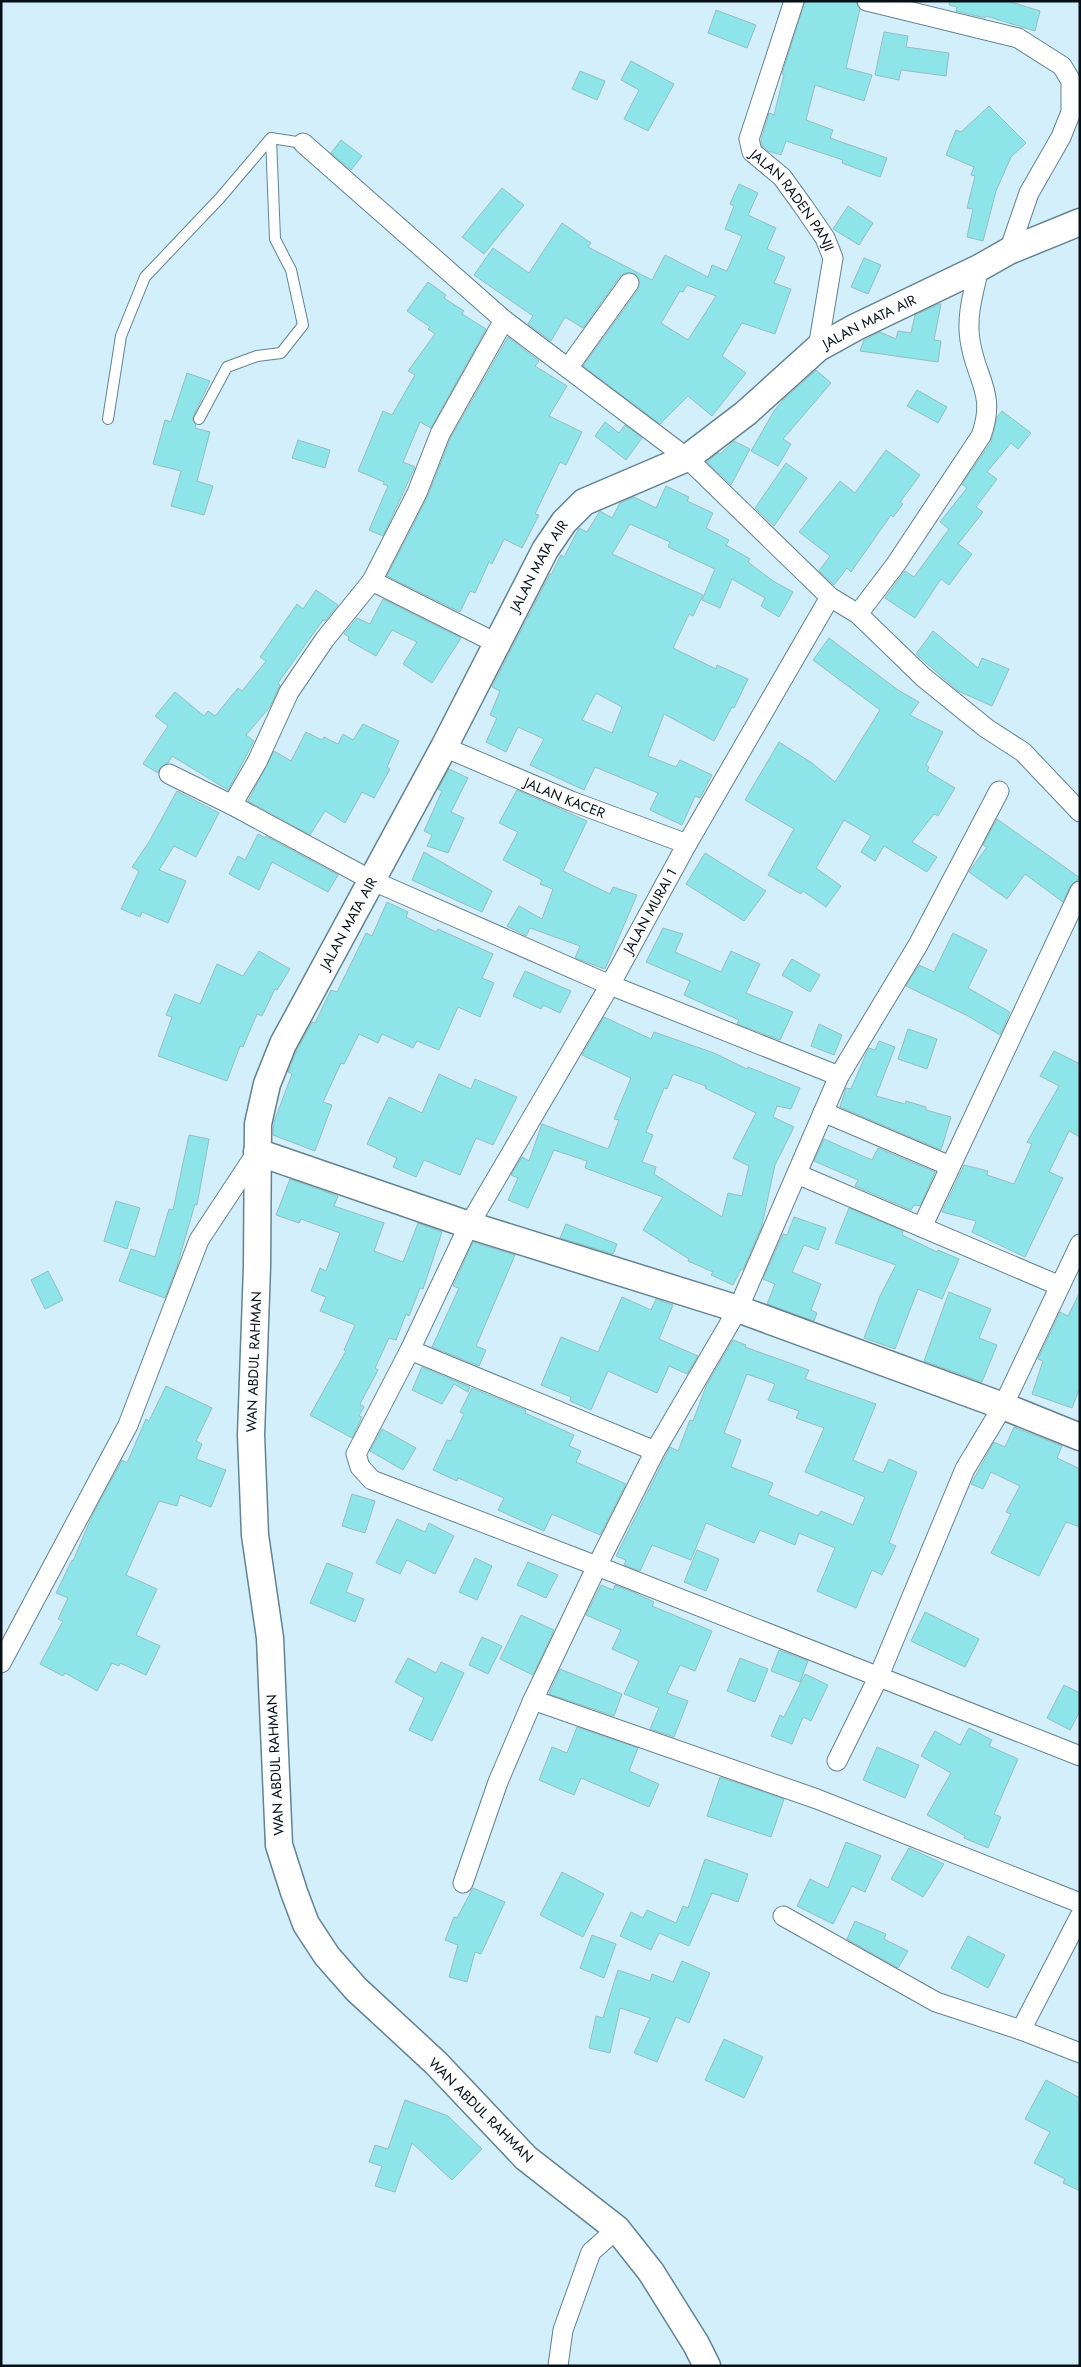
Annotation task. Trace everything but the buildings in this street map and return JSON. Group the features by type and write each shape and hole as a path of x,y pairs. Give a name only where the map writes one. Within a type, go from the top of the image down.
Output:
{"street":[{"name":"JALAN RADEN PANJI","path":"794,1 749,139 749,146 752,152 782,177 825,238 833,258 818,348"},
{"path":"867,1 1018,38 1062,66 1071,82 1071,112 1061,137 1029,193 1009,251"},
{"path":"303,143 504,320 687,458 830,597 858,614 923,677 986,728 1023,752 1080,812"},
{"name":"JALAN MATA AIR","path":"257,1152 258,1124 268,1084 283,1044 444,747 545,550 564,522 584,502 687,458 746,414 818,348 856,326 979,268 1009,251 1080,222"},
{"path":"858,614 896,564 980,436 987,418 987,398 970,340 970,306 979,268"},
{"path":"568,368 629,283"},
{"path":"232,805 257,762 289,692 325,639 372,581 417,494 440,434 504,320"},
{"path":"372,581 496,643"},
{"name":"JALAN MURAI 1","path":"830,597 687,844 610,985 469,1224 410,1350 356,1454 360,1467 372,1480 597,1566 1080,1756"},
{"name":"JALAN KACER","path":"444,747 571,801 687,844"},
{"path":"169,774 232,805 371,880 610,985 839,1076"},
{"path":"462,1883 498,1782 533,1700 597,1566 656,1451 738,1309 839,1076 918,945 999,791"},
{"path":"922,1227 1080,891"},
{"path":"824,1112 950,1166"},
{"path":"1,1663 8,1635 128,1425 199,1240 257,1152 469,1224 738,1309 1002,1406 1080,1437"},
{"name":"WAN ABDUL RAHMAN","path":"257,1152 257,1268 251,1435 255,1535 270,1638 279,1845 294,1892 306,1924 327,1956 356,1989 436,2063 526,2158 617,2228 651,2272 696,2344 706,2366"},
{"path":"797,1174 1060,1286"},
{"path":"837,1760 878,1678 965,1469 1002,1406 1080,1244"},
{"path":"410,1350 656,1451"},
{"path":"533,1700 817,1800 1080,1903"},
{"path":"783,1916 936,2002 1021,2030 1080,2053"},
{"path":"1021,2030 1080,1916"},
{"path":"558,2366 563,2330 591,2252 617,2228"}],"lane":[{"path":"271,138 303,143"},
{"path":"199,419 227,367 257,356 281,353 303,325 291,270 275,240 271,138"},
{"path":"108,419 121,336 145,276 220,198 271,138"}]}
